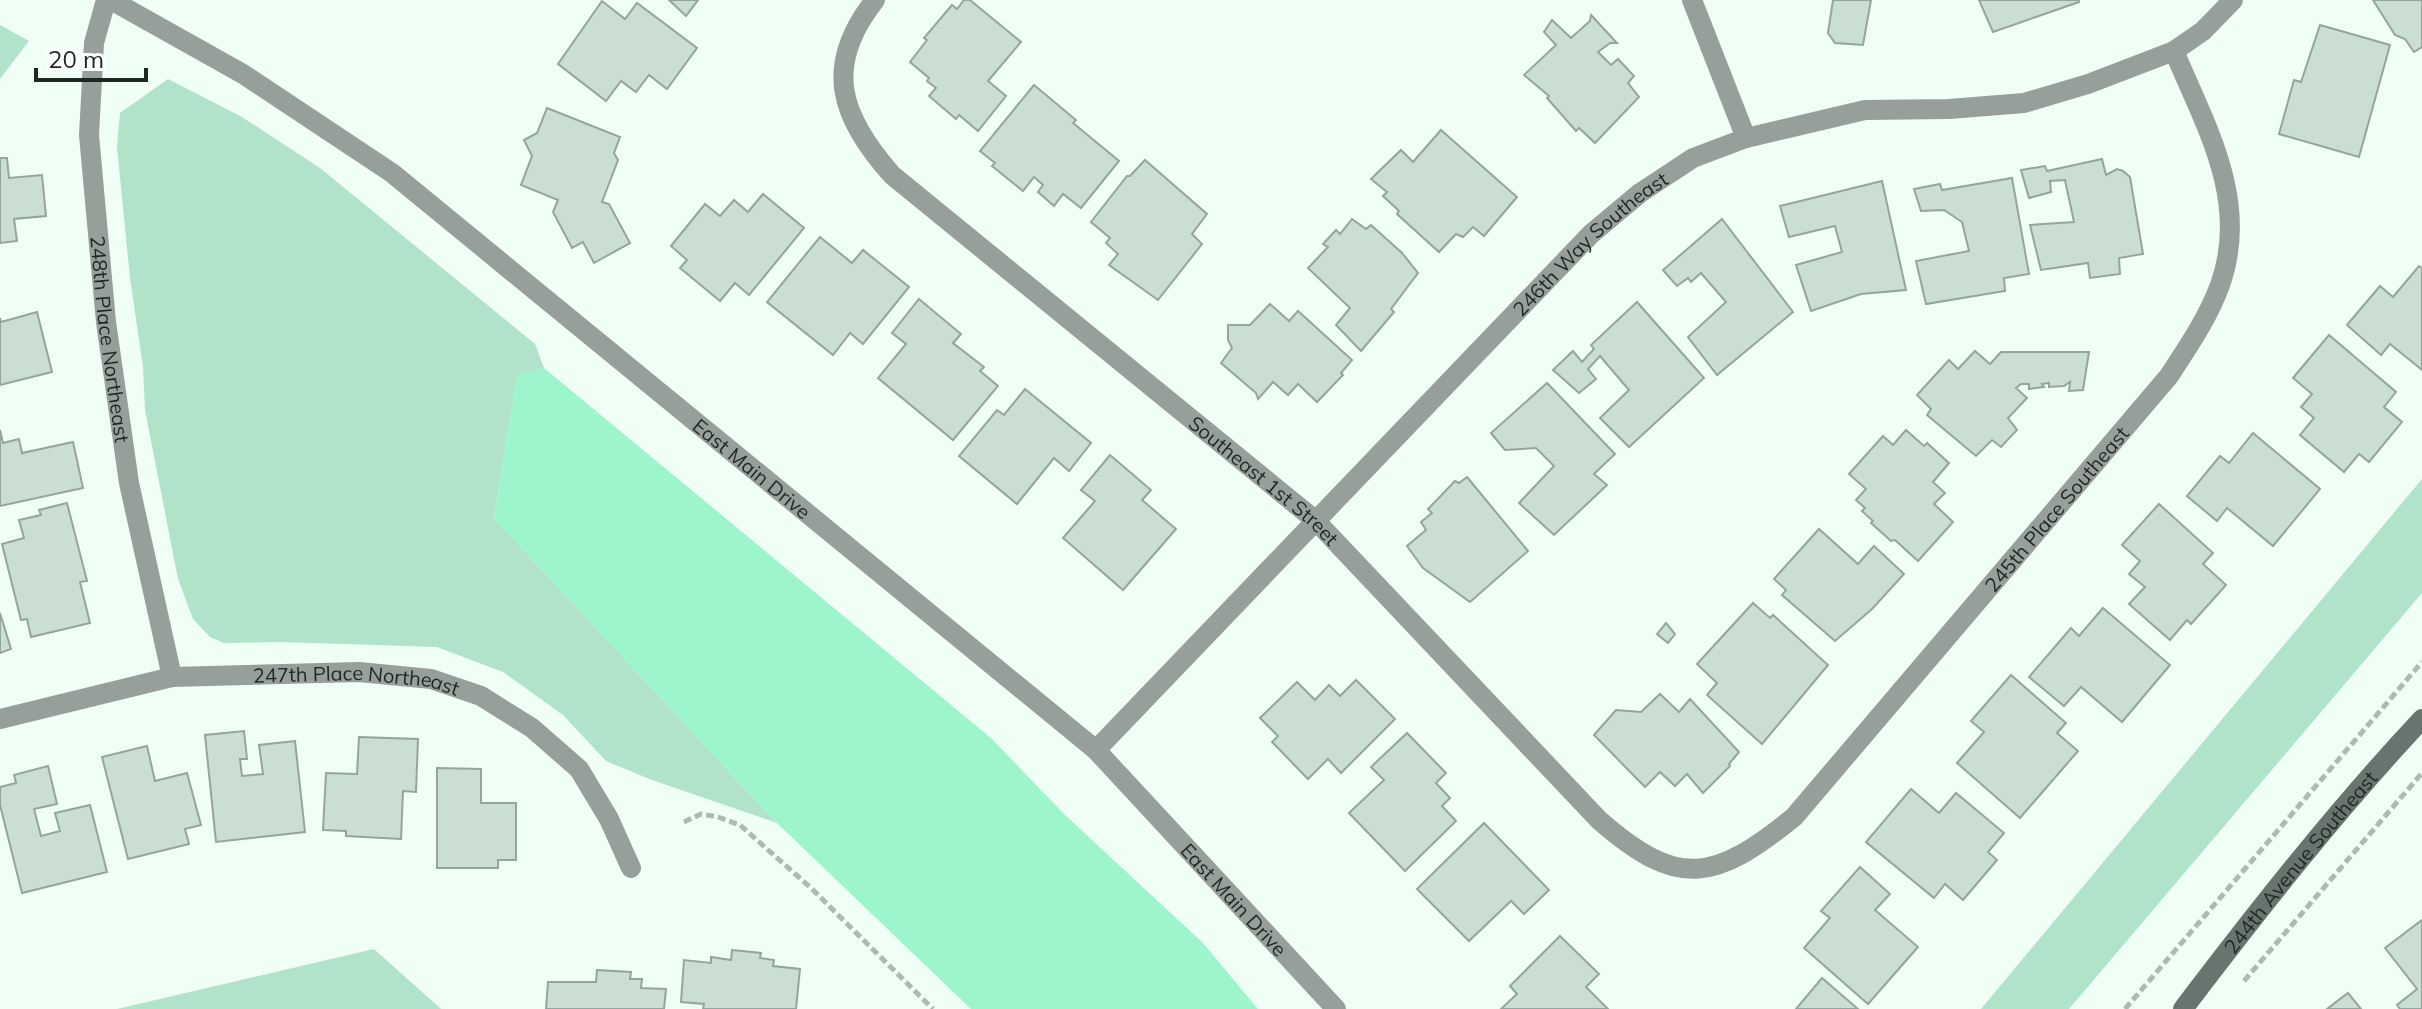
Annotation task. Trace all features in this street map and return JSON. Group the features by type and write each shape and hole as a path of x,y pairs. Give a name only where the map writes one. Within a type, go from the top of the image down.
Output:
{"street":[{"name":"248th Place Northeast","path":"108,0 94,43 89,135 106,322 129,483 172,677"},
{"name":"East Main Drive","path":"108,0 243,74 392,173 1096,750 1336,1009"},
{"name":"Southeast 1st Street","path":"875,0 853,38 844,63 842,89 850,116 866,146 892,175 1315,520 1599,820 1628,845 1654,859 1690,870"},
{"path":"1692,0 1746,138"},
{"name":"246th Way Southeast","path":"1096,750 1591,234 1640,193 1693,158 1746,138 1865,110 1949,109 2024,103 2088,84 2174,51 2203,31 2233,0"},
{"name":"245th Place Southeast","path":"1690,870 1723,864 1756,848 1794,817 2169,376 2199,330 2220,285 2228,251 2231,210 2219,159 2174,51"},
{"name":"247th Place Northeast","path":"0,719 172,677 359,672 431,679 481,696 532,728 579,769 609,819 631,868"},
{"name":"244th Avenue Southeast","path":"2183,1009 2283,878 2422,719"}],"path":[{"path":"2125,1009 2422,662"},
{"path":"2238,989 2422,773"},
{"path":"684,822 701,814 740,825 811,888 933,1009"}],"shaded area":[{"path":"0,25 29,41 0,79"},
{"path":"168,79 242,117 320,168 535,344 544,368 517,376 494,518 777,823 606,761 563,715 503,672 437,647 224,643 210,637 193,619 178,579 145,410 143,367 130,278 117,147 120,113"},
{"path":"544,368 991,738 1064,814 1203,943 1258,1009 971,1009 777,823 494,518 517,375"},
{"path":"2422,479 2422,593 2069,1009 1981,1009"},
{"path":"374,949 441,1009 117,1009"}],"building":[{"path":"669,0 698,0 686,16"},
{"path":"964,0 970,0 1021,42 988,81 1006,96 978,131 959,115 956,119 929,96 936,88 910,62 927,40 924,38 952,5 957,9"},
{"path":"1833,0 1871,0 1863,45 1835,43 1828,33"},
{"path":"1979,0 2079,0 2079,2 1993,32"},
{"path":"2373,0 2422,0 2422,47 2414,52 2405,39 2395,35"},
{"path":"602,1 625,19 637,3 697,48 667,89 649,75 636,92 621,81 606,101 558,64"},
{"path":"1591,15 1617,43 1610,43 1598,52 1611,65 1618,59 1634,76 1628,83 1639,97 1595,143 1579,128 1576,131 1547,98 1549,96 1524,75 1556,45 1544,32 1552,20 1571,38 1590,21"},
{"path":"2320,25 2390,45 2359,157 2279,134 2294,80 2301,82"},
{"path":"1034,85 1119,161 1081,208 1063,194 1054,206 1038,192 1043,185 1034,177 1023,191 992,166 995,163 980,151"},
{"path":"547,108 620,137 614,153 618,160 602,202 609,204 630,243 594,263 583,242 572,248 553,212 558,200 521,185 532,156 524,140 537,133"},
{"path":"1441,130 1517,197 1484,236 1473,227 1463,237 1456,234 1439,252 1397,214 1399,211 1383,196 1387,192 1371,179 1401,150 1413,162"},
{"path":"0,158 7,158 9,178 42,175 46,216 14,219 17,241 0,243"},
{"path":"2102,159 2106,175 2117,169 2130,177 2143,254 2119,258 2120,274 2090,278 2088,263 2041,270 2030,225 2074,222 2065,180 2050,181 2051,192 2029,198 2021,170 2045,166 2047,171"},
{"path":"1145,160 1207,214 1192,234 1202,244 1158,300 1109,265 1118,254 1106,243 1110,238 1091,222 1127,176"},
{"path":"2012,178 2029,274 2004,278 2005,291 1926,304 1916,261 1969,251 1962,222 1944,210 1921,211 1914,189 1940,184 1942,190"},
{"path":"1882,181 1906,290 1861,294 1811,311 1796,265 1842,252 1835,226 1789,237 1780,206"},
{"path":"763,194 804,228 749,295 735,283 720,301 680,268 687,260 671,246 705,204 720,216 734,200 748,212"},
{"path":"1352,219 1366,229 1371,225 1402,253 1418,273 1391,309 1394,312 1361,351 1336,325 1350,308 1308,268 1328,247 1323,244 1336,230 1340,234"},
{"path":"1722,219 1793,312 1717,375 1688,337 1726,302 1701,273 1691,282 1688,278 1677,286 1663,270"},
{"path":"820,237 852,263 863,250 909,287 863,344 850,333 833,355 767,302"},
{"path":"2419,266 2422,268 2422,370 2390,344 2381,355 2347,325 2380,286 2393,297"},
{"path":"919,299 961,334 953,343 984,367 980,371 998,386 953,440 878,378 906,344 892,333"},
{"path":"1637,302 1704,378 1629,447 1600,418 1629,390 1600,356 1588,369 1596,379 1579,393 1553,370 1573,351 1582,362 1594,349 1591,345"},
{"path":"1270,304 1289,321 1298,311 1352,360 1341,373 1343,375 1317,402 1298,384 1288,395 1273,382 1258,399 1256,393 1221,363 1232,348 1228,340 1228,325 1250,325"},
{"path":"37,312 52,372 0,385 0,318 1,322"},
{"path":"2329,335 2396,392 2384,407 2402,422 2369,462 2359,454 2344,472 2300,435 2314,418 2301,407 2312,394 2293,378"},
{"path":"1975,351 1990,364 2001,352 2089,352 2083,390 2069,391 2070,382 2064,386 2049,387 2049,383 2029,389 2029,384 2021,384 2016,388 2027,398 2008,418 2017,430 2001,447 1992,440 1976,456 1927,415 1931,409 1917,395 1949,360 1958,369"},
{"path":"1547,383 1615,454 1594,474 1607,485 1554,535 1519,503 1554,466 1536,448 1505,450 1491,433"},
{"path":"1025,389 1091,443 1069,471 1054,458 1017,504 959,456 997,410 1004,415"},
{"path":"0,430 3,443 19,439 22,453 73,442 83,488 0,506"},
{"path":"1906,430 1924,446 1927,443 1949,463 1933,482 1945,493 1934,504 1953,522 1918,561 1871,523 1873,521 1862,511 1865,508 1856,500 1866,489 1849,474 1883,436 1893,445"},
{"path":"2253,433 2320,489 2273,546 2227,508 2217,521 2187,496 2220,456 2229,463"},
{"path":"1110,455 1151,490 1142,500 1176,529 1123,590 1063,538 1095,501 1081,490"},
{"path":"1467,477 1528,551 1470,602 1423,568 1407,546 1426,530 1421,522 1432,513 1428,509 1455,481 1459,483"},
{"path":"67,503 87,581 80,582 90,623 31,637 27,619 21,620 2,544 24,538 19,520 41,515 39,510"},
{"path":"2159,504 2213,553 2203,564 2226,585 2191,624 2187,620 2170,640 2129,604 2145,587 2129,574 2140,561 2122,545"},
{"path":"1819,529 1858,564 1874,546 1904,574 1872,609 1835,641 1782,595 1786,590 1774,579"},
{"path":"1753,603 1770,618 1773,615 1828,665 1762,744 1707,695 1717,683 1697,664"},
{"path":"2103,608 2170,665 2122,722 2081,687 2064,706 2029,677 2071,628 2079,636"},
{"path":"0,613 11,649 0,653"},
{"path":"1666,623 1675,634 1668,643 1657,634"},
{"path":"2011,675 2066,723 2057,733 2078,751 2020,818 1957,763 1984,732 1971,721"},
{"path":"1356,680 1395,719 1341,773 1328,759 1308,779 1272,742 1278,736 1260,718 1297,682 1315,700 1329,685 1340,696"},
{"path":"1660,694 1679,712 1690,699 1739,752 1730,766 1703,793 1687,774 1675,786 1660,772 1645,787 1594,735 1616,710 1641,712"},
{"path":"244,731 247,759 240,759 242,776 263,774 259,745 295,741 305,832 216,842 205,735"},
{"path":"1407,733 1446,773 1436,783 1450,798 1442,806 1456,821 1405,871 1349,813 1384,780 1371,767"},
{"path":"359,737 418,739 416,792 403,791 401,839 346,836 346,831 323,830 326,773 357,774"},
{"path":"147,746 155,781 187,773 201,825 185,829 189,844 128,859 102,757"},
{"path":"48,766 57,804 34,809 41,836 60,831 55,813 90,805 107,872 22,893 0,805 0,787 16,783 14,775"},
{"path":"437,768 481,769 481,803 516,803 516,860 498,860 498,868 437,868"},
{"path":"1911,789 1939,813 1956,793 2004,833 1988,852 1997,860 1963,900 1945,884 1934,898 1866,842"},
{"path":"1484,823 1549,890 1524,914 1511,901 1469,941 1417,889"},
{"path":"1860,867 1890,894 1875,910 1918,947 1868,1004 1804,948 1830,918 1821,911"},
{"path":"2422,920 2422,1009 2400,1009 2397,1005 2417,989 2385,948"},
{"path":"1560,936 1599,974 1586,987 1608,1009 1501,1009 1517,994 1510,986"},
{"path":"732,950 761,953 760,958 774,960 773,966 800,969 796,1009 703,1009 704,1004 681,1002 684,960 711,963 711,957 731,960"},
{"path":"597,970 631,972 630,979 642,979 641,988 666,989 664,1009 546,1009 548,982 596,982"},
{"path":"1822,978 1858,1009 1796,1009"},
{"path":"2348,993 2361,1009 2327,1009"}]}
